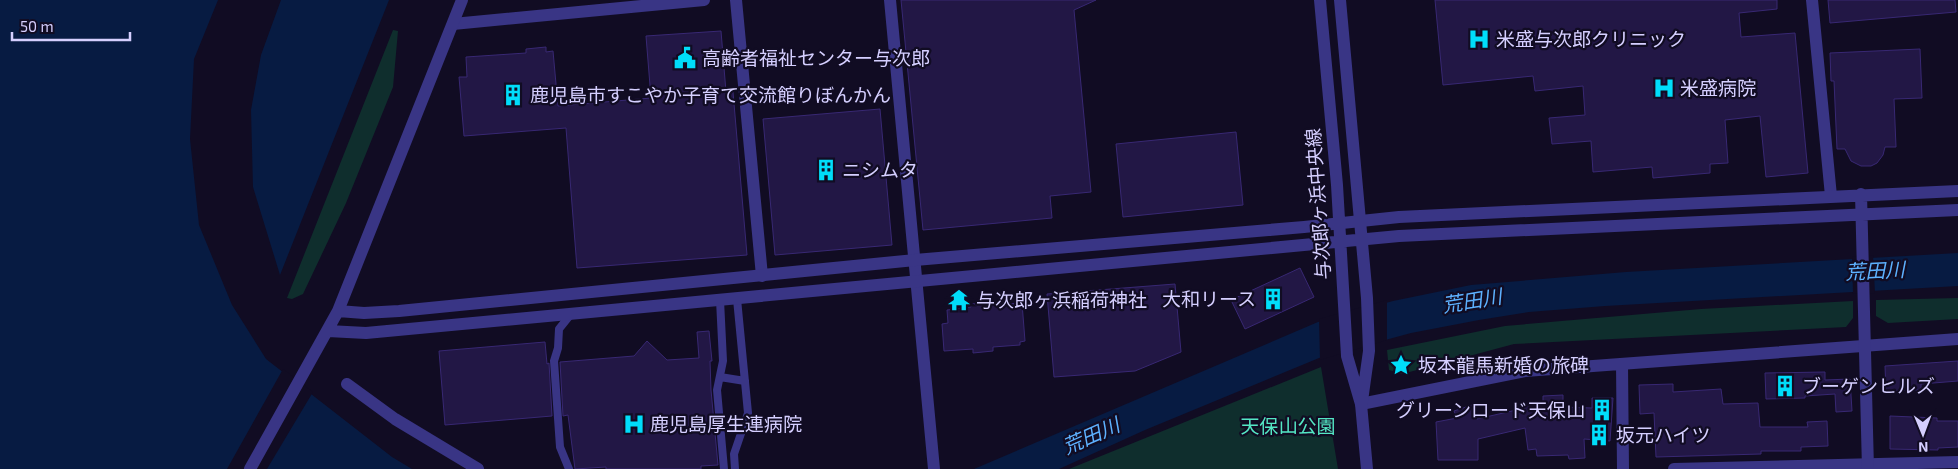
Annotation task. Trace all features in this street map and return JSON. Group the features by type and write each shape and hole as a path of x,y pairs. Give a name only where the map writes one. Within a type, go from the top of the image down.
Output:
{"street":[{"path":"250,469 338,310 462,0"},
{"path":"453,24 704,0"},
{"path":"736,0 764,296"},
{"path":"890,0 934,469"},
{"name":"与次郎ヶ浜中央線","path":"1320,0 1345,301 1347,356 1361,404 1367,469"},
{"name":"与次郎ヶ浜中央線","path":"1340,0 1367,298 1369,351 1361,404"},
{"path":"1812,0 1831,196"},
{"path":"338,310 364,313 399,311 915,260 1339,224 1399,217 1958,191"},
{"path":"1862,194 1868,466"},
{"path":"1639,206 1639,225"},
{"path":"328,330 366,333 1340,240 1958,210"},
{"path":"1106,243 1108,263"},
{"path":"571,295 571,314"},
{"path":"1361,404 1525,371 1958,339"},
{"path":"1622,364 1623,469"},
{"path":"347,384 395,419 478,469"},
{"path":"1674,469 1868,466 1958,462"}],"lane":[{"path":"735,469 734,454 748,413 737,299"},
{"path":"720,300 723,361 717,390 724,469"},
{"path":"569,469 560,447 554,361 558,348 559,329 571,314"},
{"path":"720,377 745,381"}],"green space":[{"path":"393,30 398,31 393,87 346,203 303,294 292,299 287,298"},
{"path":"1958,298 1958,319 1888,323 1876,316 1876,300"},
{"path":"1853,301 1853,318 1846,327 1514,344 1402,374 1389,370 1387,350 1505,326 1701,309"},
{"name":"天保山公園","path":"1321,367 1338,469 1069,469"}],"water":[{"path":"0,0 218,0 194,59 190,139 199,225 232,305 266,359 392,457 412,469 0,469"},
{"path":"281,0 389,0 280,275 253,187 251,110 261,55"},
{"name":"荒田川","path":"1958,253 1958,286 1529,312 1411,333 1319,358 1145,430 1059,469 974,469 1318,322 1393,301 1471,285 1626,272"}],"pier":[{"path":"1873,255 1875,293 1853,294 1852,257"},
{"path":"1387,300 1387,340 1320,360 1319,319"},
{"path":"283,369 313,392 267,469 227,469"}],"building":[{"path":"901,0 1096,0 1074,10 1091,192 1050,196 1052,218 923,230"},
{"name":"米盛病院","path":"1435,0 1777,0 1777,9 1739,13 1741,37 1795,33 1808,173 1766,177 1760,116 1725,120 1728,163 1710,164 1710,173 1653,178 1652,167 1593,172 1591,141 1552,144 1549,118 1585,115 1583,86 1535,91 1533,76 1443,85"},
{"path":"1828,0 1955,0 1956,12 1830,23"},
{"path":"721,31 726,92 733,92 747,255 577,268 566,128 464,136 459,77 467,77 466,57 526,53 526,49 546,47 546,52 553,51 558,106 651,98 646,36"},
{"path":"1920,49 1922,98 1894,99 1896,147 1885,147 1883,155 1877,163 1871,166 1861,166 1851,161 1845,149 1837,149 1834,81 1831,81 1830,53"},
{"name":"ニシムタ","path":"880,109 892,245 775,255 763,119"},
{"path":"1236,132 1243,205 1123,217 1116,144"},
{"name":"大和リース","path":"1300,268 1314,297 1245,329 1231,300"},
{"path":"1175,284 1181,352 1135,371 1054,377 1047,294"},
{"path":"1006,301 1007,304 1022,303 1025,341 1020,342 1020,345 993,347 993,351 973,353 973,349 944,351 942,324 948,323 947,310 971,307 971,304"},
{"name":"鹿児島厚生連病院","path":"709,331 712,361 710,361 711,390 718,465 701,466 701,469 606,469 606,467 575,469 568,415 563,416 560,362 634,356 647,341 667,360 699,358 697,332"},
{"path":"545,342 547,364 549,363 552,416 445,425 439,351"},
{"path":"1958,361 1958,381 1921,384 1921,390 1886,391 1885,366"},
{"path":"1825,372 1825,380 1850,379 1852,411 1836,412 1835,394 1805,396 1805,398 1766,399 1765,373"},
{"path":"1673,384 1673,392 1721,389 1723,404 1758,403 1760,427 1808,427 1807,422 1827,421 1828,446 1801,447 1801,451 1761,451 1761,454 1656,457 1654,413 1640,414 1639,385"},
{"path":"1563,395 1563,407 1592,408 1592,398 1613,398 1610,441 1584,439 1585,458 1569,459 1568,455 1537,456 1536,449 1528,450 1525,428 1478,439 1478,460 1438,460 1436,422 1457,418 1454,411 1472,405 1477,419 1525,408 1525,404 1543,403 1543,396"},
{"path":"1890,416 1937,418 1937,421 1958,421 1958,447 1938,448 1938,450 1890,449"}],"place":[{"name":"米盛与次郎クリニック","path":"1479,39"},
{"name":"高齢者福祉センター与次郎","path":"685,58"},
{"name":"米盛病院","path":"1664,88"},
{"name":"鹿児島市すこやか子育て交流館りぼんかん","path":"513,95"},
{"name":"ニシムタ","path":"826,170"},
{"name":"大和リース","path":"1273,299"},
{"name":"与次郎ヶ浜稲荷神社","path":"959,300"},
{"name":"坂本龍馬新婚の旅碑","path":"1401,365"},
{"name":"ブーゲンヒルズ","path":"1785,386"},
{"name":"グリーンロード天保山","path":"1602,410"},
{"name":"鹿児島厚生連病院","path":"634,424"},
{"name":"坂元ハイツ","path":"1599,435"}]}
